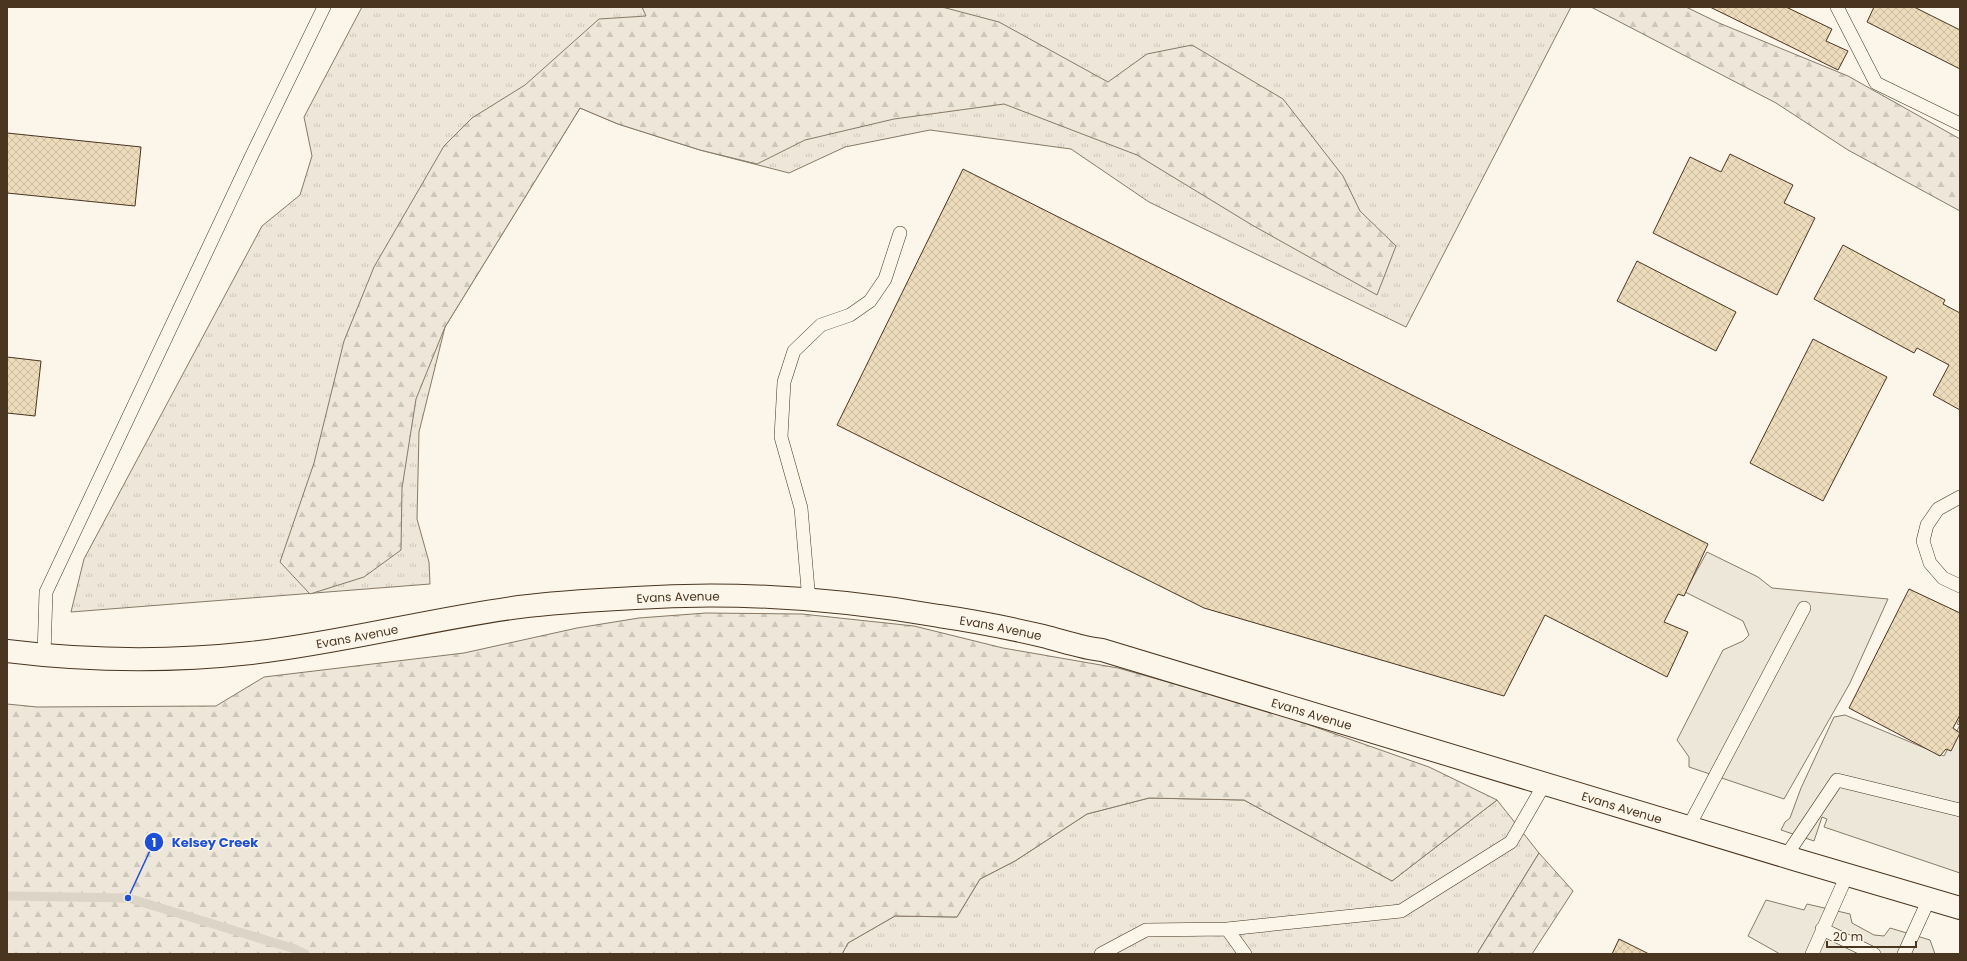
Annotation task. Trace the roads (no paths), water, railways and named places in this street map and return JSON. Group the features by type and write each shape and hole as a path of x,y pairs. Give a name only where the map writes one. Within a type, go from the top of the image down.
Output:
{"street":[{"name":"Evans Avenue","path":"7,651 121,660 199,658 253,653 308,645 519,607 637,598 717,596 768,598 939,615 1078,644 1086,649 1110,653 1960,908"}],"lane":[{"path":"44,655 46,592 253,153 324,7"},
{"path":"1838,7 1876,83 1960,124"},
{"path":"809,601 801,508 781,437 784,382 794,351 821,325 850,315 870,301 885,279 900,233"},
{"path":"1960,497 1938,509 1927,525 1923,541 1930,563 1943,578 1960,586"},
{"path":"1688,826 1804,608"},
{"path":"1786,856 1837,780 1960,810"},
{"path":"1101,954 1146,930 1227,929 1400,911 1511,842 1546,783"},
{"path":"1812,954 1847,875"},
{"path":"1904,954 1929,898"},
{"path":"1227,929 1245,954"},
{"path":"1822,929 1874,954"}],"waterway":[{"path":"7,896 128,898 295,949 305,954"}],"place":[{"name":"Kelsey Creek","path":"128,898"}]}
